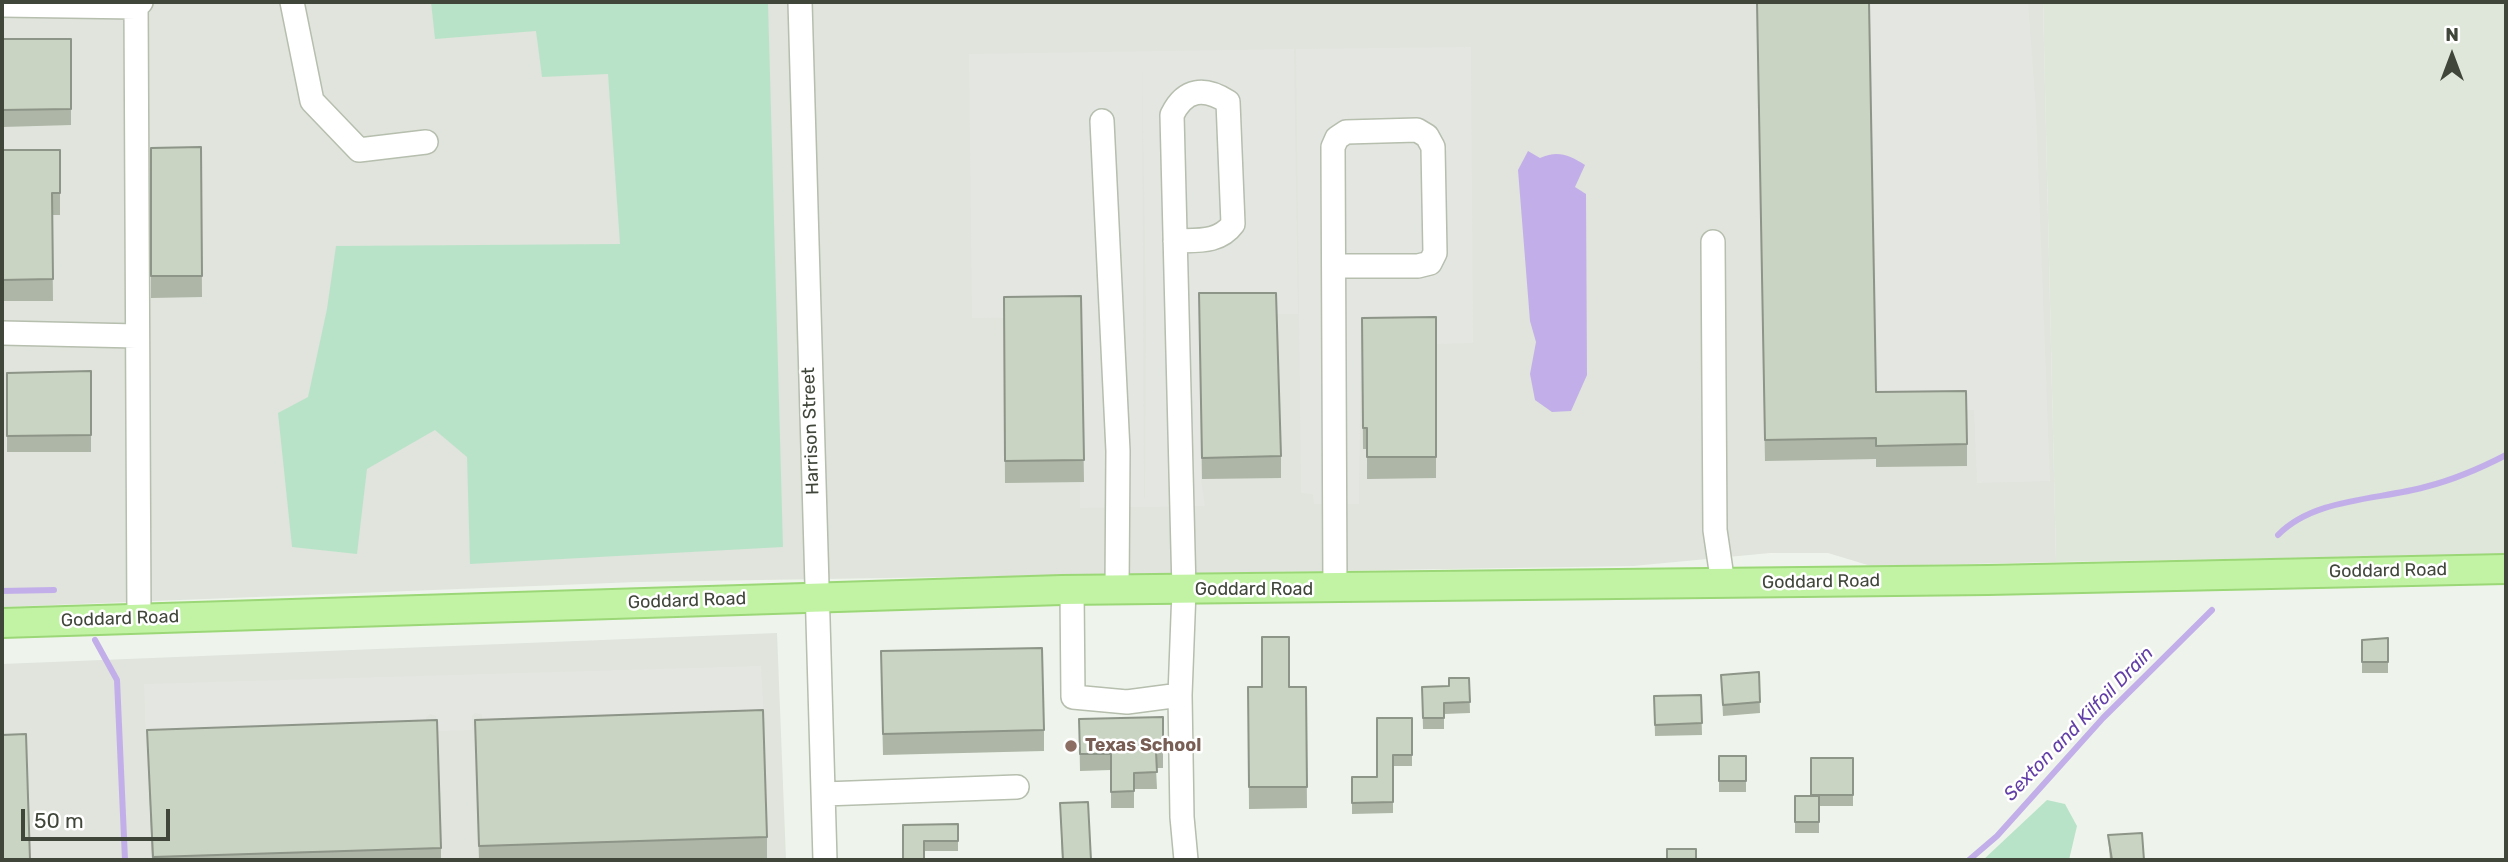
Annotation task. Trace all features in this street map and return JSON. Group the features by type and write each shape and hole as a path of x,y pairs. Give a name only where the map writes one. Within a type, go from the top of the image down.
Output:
{"main road":[{"name":"Goddard Road","path":"2,623 1072,590 1723,584 2506,569"}],"street":[{"path":"292,2 312,101 359,150 426,142"},
{"name":"Harrison Street","path":"800,2 825,860"},
{"path":"2,5 138,4 139,619"},
{"path":"1175,241 1213,239 1225,234 1233,224 1228,102 1213,92 1190,94 1179,101 1172,116 1175,241 1184,590 1180,695 1182,817 1186,860"},
{"path":"1102,121 1118,450 1117,590"},
{"path":"1335,266 1418,266 1430,263 1435,253 1433,147 1427,136 1417,130 1346,132 1338,138 1333,147 1335,589"},
{"path":"1713,243 1715,530 1723,584"},
{"path":"2,333 137,336"},
{"path":"1072,590 1073,697 1127,702 1180,695"},
{"path":"824,794 1017,787"}],"shaded area":[{"path":"2,2 2043,2 2056,562 1871,566 1828,553 1770,553 1633,566 636,582 2,607"},
{"path":"1870,2 2028,2 2036,109 2050,481 1977,483 1974,410 1927,411 1878,398"},
{"path":"2043,2 2506,2 2506,554 2056,562"},
{"path":"1471,47 1473,343 1437,344 1437,337 1361,339 1359,504 1314,504 1313,494 1301,493 1296,49"},
{"path":"1294,49 1298,314 1199,314 1201,479 1205,506 1080,508 1080,483 1084,482 1081,317 972,318 969,54","holes":["1142,63 1146,313 1145,498"]},
{"path":"1528,151 1540,158 1552,154 1563,155 1585,165 1575,187 1586,194 1587,375 1571,411 1552,412 1535,400 1530,374 1536,342 1530,321 1518,170"},
{"path":"777,633 786,860 2,860 2,664"},
{"path":"761,666 764,721 483,730 482,715 475,713 472,716 472,730 437,731 436,716 430,714 426,718 427,732 146,740 144,684"}],"green space":[{"path":"431,2 768,2 783,547 470,564 467,457 435,430 367,469 357,554 292,547 278,413 308,397 327,309 336,246 620,244 608,74 542,77 536,31 435,39"},
{"path":"2047,800 2065,804 2077,826 2069,860 1983,860"}],"building":[{"path":"1757,2 1869,2 1876,392 1966,391 1967,444 1876,446 1876,438 1765,440"},
{"path":"2,39 71,39 71,109 2,110"},
{"path":"201,147 202,276 151,276 151,148"},
{"path":"2,150 60,150 60,193 52,193 53,279 2,280"},
{"path":"1199,293 1276,293 1281,456 1202,458"},
{"path":"1081,296 1084,460 1005,461 1004,297"},
{"path":"1436,317 1436,457 1367,457 1367,428 1363,428 1362,318"},
{"path":"91,371 91,435 7,436 7,373"},
{"path":"1262,637 1289,637 1289,687 1306,687 1307,787 1249,787 1248,687 1262,687"},
{"path":"2388,638 2388,662 2362,662 2362,640"},
{"path":"1042,648 1044,730 883,734 881,651"},
{"path":"1759,672 1760,702 1723,705 1721,675"},
{"path":"1449,678 1469,678 1470,702 1444,703 1444,718 1423,718 1422,687 1449,686"},
{"path":"1701,695 1702,723 1655,725 1654,696"},
{"path":"763,710 767,837 479,846 475,720"},
{"path":"1163,717 1163,752 1156,752 1157,772 1134,773 1134,791 1111,792 1111,754 1080,754 1079,719"},
{"path":"1377,718 1412,718 1412,755 1393,755 1393,802 1352,803 1352,777 1377,777"},
{"path":"437,720 441,848 153,857 147,730"},
{"path":"26,734 30,860 2,860 2,735"},
{"path":"1719,756 1746,756 1746,781 1719,781"},
{"path":"1811,758 1853,758 1853,795 1811,795"},
{"path":"1795,796 1819,796 1819,822 1795,822"},
{"path":"1088,802 1091,860 1063,860 1060,803"},
{"path":"958,824 958,841 924,841 924,859 903,859 903,825"},
{"path":"2142,833 2144,860 2112,860 2108,835"},
{"path":"1667,849 1696,849 1696,860 1667,860"}],"waterway":[{"name":"Sexton and Kilfoil Drain","path":"2278,535 2293,523 2328,507 2435,484 2506,455"},
{"name":"Sexton and Kilfoil Drain","path":"2,591 54,590"},
{"name":"Sexton and Kilfoil Drain","path":"1969,860 1997,836 2103,718 2212,610"},
{"name":"Sexton and Kilfoil Drain","path":"95,640 117,680 125,860"}],"place":[{"name":"Texas School","path":"1071,746"}]}
